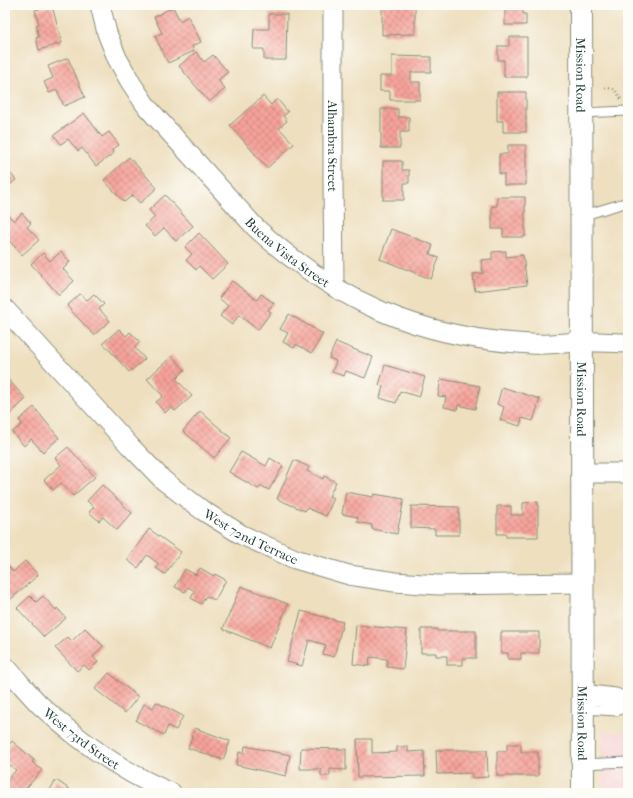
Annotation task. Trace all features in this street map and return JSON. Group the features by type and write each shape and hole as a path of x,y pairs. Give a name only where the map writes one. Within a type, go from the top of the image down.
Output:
{"main road":[{"name":"Mission Road","path":"581,5 582,793"}],"street":[{"name":"Buena Vista Street","path":"100,5 106,33 116,58 148,107 255,227 274,244 313,274 370,307 408,322 438,331 485,340 532,344 581,342 628,343"},
{"name":"Alhambra Street","path":"333,5 334,287"},
{"name":"West 72nd Terrace","path":"5,309 163,480 202,510 242,535 295,559 349,575 394,582 438,585 582,583"},
{"path":"581,473 628,473"},
{"name":"West 73rd Street","path":"5,666 39,704 66,728 110,760 134,775 172,793"},
{"path":"582,701 615,698 628,705"}],"lane":[{"path":"581,113 628,111"},
{"path":"581,216 628,202"},
{"path":"582,764 628,762"}],"path":[{"path":"605,88 618,92 623,101"}],"shaded area":[{"path":"603,732 628,732 628,793 603,793"}],"building":[{"path":"382,5 415,5 415,34 382,35"},
{"path":"493,5 523,5 523,14 526,14 526,25 505,25 505,9 493,8"},
{"path":"52,6 62,43 39,50 36,38 39,37 36,25 39,24 35,10"},
{"path":"173,7 180,21 188,16 201,42 192,46 194,51 168,63 155,36 162,33 154,17"},
{"path":"269,14 287,14 286,60 264,60 264,49 253,49 254,29 269,29"},
{"path":"509,37 527,37 527,77 504,77 504,60 498,60 498,46 509,46"},
{"path":"196,52 204,62 213,55 228,72 218,80 225,89 209,102 179,66"},
{"path":"392,56 431,57 431,72 411,72 411,82 420,82 420,100 390,100 390,91 380,91 380,76 392,76"},
{"path":"68,58 85,97 64,106 57,90 49,93 44,82 53,78 48,66"},
{"path":"497,92 526,92 526,132 503,132 503,121 497,121"},
{"path":"263,96 271,105 277,99 288,112 283,116 287,121 279,128 294,144 267,168 230,125"},
{"path":"381,109 398,109 398,117 409,117 409,132 400,132 400,148 381,148"},
{"path":"84,113 102,137 109,132 119,145 112,150 114,153 96,166 82,148 78,151 68,139 61,144 54,135"},
{"path":"508,145 526,145 526,185 504,185 504,174 499,174 499,154 508,154"},
{"path":"129,157 157,188 140,203 133,195 124,202 104,180"},
{"path":"383,161 402,161 402,170 409,170 409,183 404,183 404,200 383,200"},
{"path":"5,167 16,180 5,189"},
{"path":"165,195 193,226 176,241 164,228 155,236 145,226 155,217 149,210"},
{"path":"497,197 525,197 525,237 503,237 503,229 492,229 492,206 497,206"},
{"path":"22,213 31,223 27,227 39,240 22,255 5,236 5,217 8,215 14,221"},
{"path":"391,229 433,245 430,254 439,258 431,279 380,259"},
{"path":"199,233 228,264 212,279 199,266 196,270 186,260 192,254 185,247"},
{"path":"506,251 506,257 523,255 527,285 475,291 473,274 483,273 481,260 492,259 492,252"},
{"path":"61,252 70,262 63,269 74,281 59,295 31,264 43,253 50,261"},
{"path":"232,281 257,300 261,294 274,303 268,310 271,312 258,330 239,315 232,325 220,316 228,306 219,298"},
{"path":"80,294 87,300 94,294 104,304 99,309 110,321 94,335 67,306"},
{"path":"289,314 323,334 312,353 296,344 294,348 283,342 288,333 280,329"},
{"path":"119,329 126,336 130,332 140,342 134,347 145,359 129,372 103,343"},
{"path":"336,342 373,357 365,378 346,371 344,376 332,372 336,361 329,358"},
{"path":"172,356 185,370 176,379 192,396 175,411 171,407 165,413 156,402 163,396 147,379"},
{"path":"385,365 425,377 419,397 400,391 396,403 380,398 383,386 379,385"},
{"path":"5,376 26,399 5,419"},
{"path":"441,379 480,386 475,409 458,405 457,410 444,407 446,397 438,396"},
{"path":"502,387 540,399 533,421 522,418 520,426 500,420 504,407 497,404"},
{"path":"34,407 59,438 43,452 31,439 24,446 12,432 22,424 19,420"},
{"path":"200,411 231,438 214,458 183,431"},
{"path":"68,447 95,477 73,496 61,483 53,490 44,480 61,465 55,458"},
{"path":"241,452 266,466 270,458 283,466 269,490 261,486 258,489 229,472"},
{"path":"294,460 309,467 307,471 323,479 324,476 336,482 329,496 334,498 326,516 307,508 305,511 277,499"},
{"path":"102,485 132,513 117,530 103,517 99,521 89,512 94,507 87,501"},
{"path":"346,492 373,497 374,494 404,499 397,534 372,529 372,525 357,522 358,517 342,514"},
{"path":"538,502 538,537 506,537 506,534 497,534 497,506 511,506 511,515 523,515 523,503"},
{"path":"411,506 459,507 459,535 435,535 435,529 411,528"},
{"path":"149,529 181,552 165,574 156,568 159,564 147,555 138,568 127,560"},
{"path":"25,561 38,575 10,600 5,594 5,562 13,572"},
{"path":"200,568 214,576 215,574 226,580 215,600 206,596 201,604 191,598 195,591 188,587 185,592 175,587 185,569 196,575"},
{"path":"241,586 288,604 270,648 223,629"},
{"path":"30,596 36,602 43,596 66,618 44,637 17,608"},
{"path":"301,611 343,622 334,657 323,654 326,645 309,640 302,666 287,662"},
{"path":"356,625 407,630 403,669 387,667 387,659 370,657 369,666 353,664"},
{"path":"85,628 103,646 93,657 98,662 89,670 84,665 77,671 55,648 68,637 72,641"},
{"path":"421,629 437,629 437,631 476,631 476,658 463,658 463,665 447,665 447,656 436,656 436,653 421,653"},
{"path":"501,632 539,632 539,653 521,653 521,659 508,659 508,653 501,653"},
{"path":"109,673 138,697 125,713 95,689"},
{"path":"156,702 183,716 176,730 168,726 164,735 136,721 144,704 153,708"},
{"path":"195,728 230,741 223,760 188,748"},
{"path":"357,739 372,739 372,753 397,752 397,747 408,746 408,752 424,751 425,776 358,777"},
{"path":"12,741 34,760 32,762 42,770 22,793 8,793 5,791 5,783 16,770 5,761 5,750"},
{"path":"507,744 521,744 521,752 538,752 538,776 497,776 497,751 507,751"},
{"path":"245,746 290,755 286,776 236,765 239,752 244,753"},
{"path":"301,748 346,749 346,770 330,769 330,776 321,776 321,769 300,769"},
{"path":"436,750 487,750 488,777 472,778 472,773 437,774"},
{"path":"56,780 75,793 48,793"}]}
